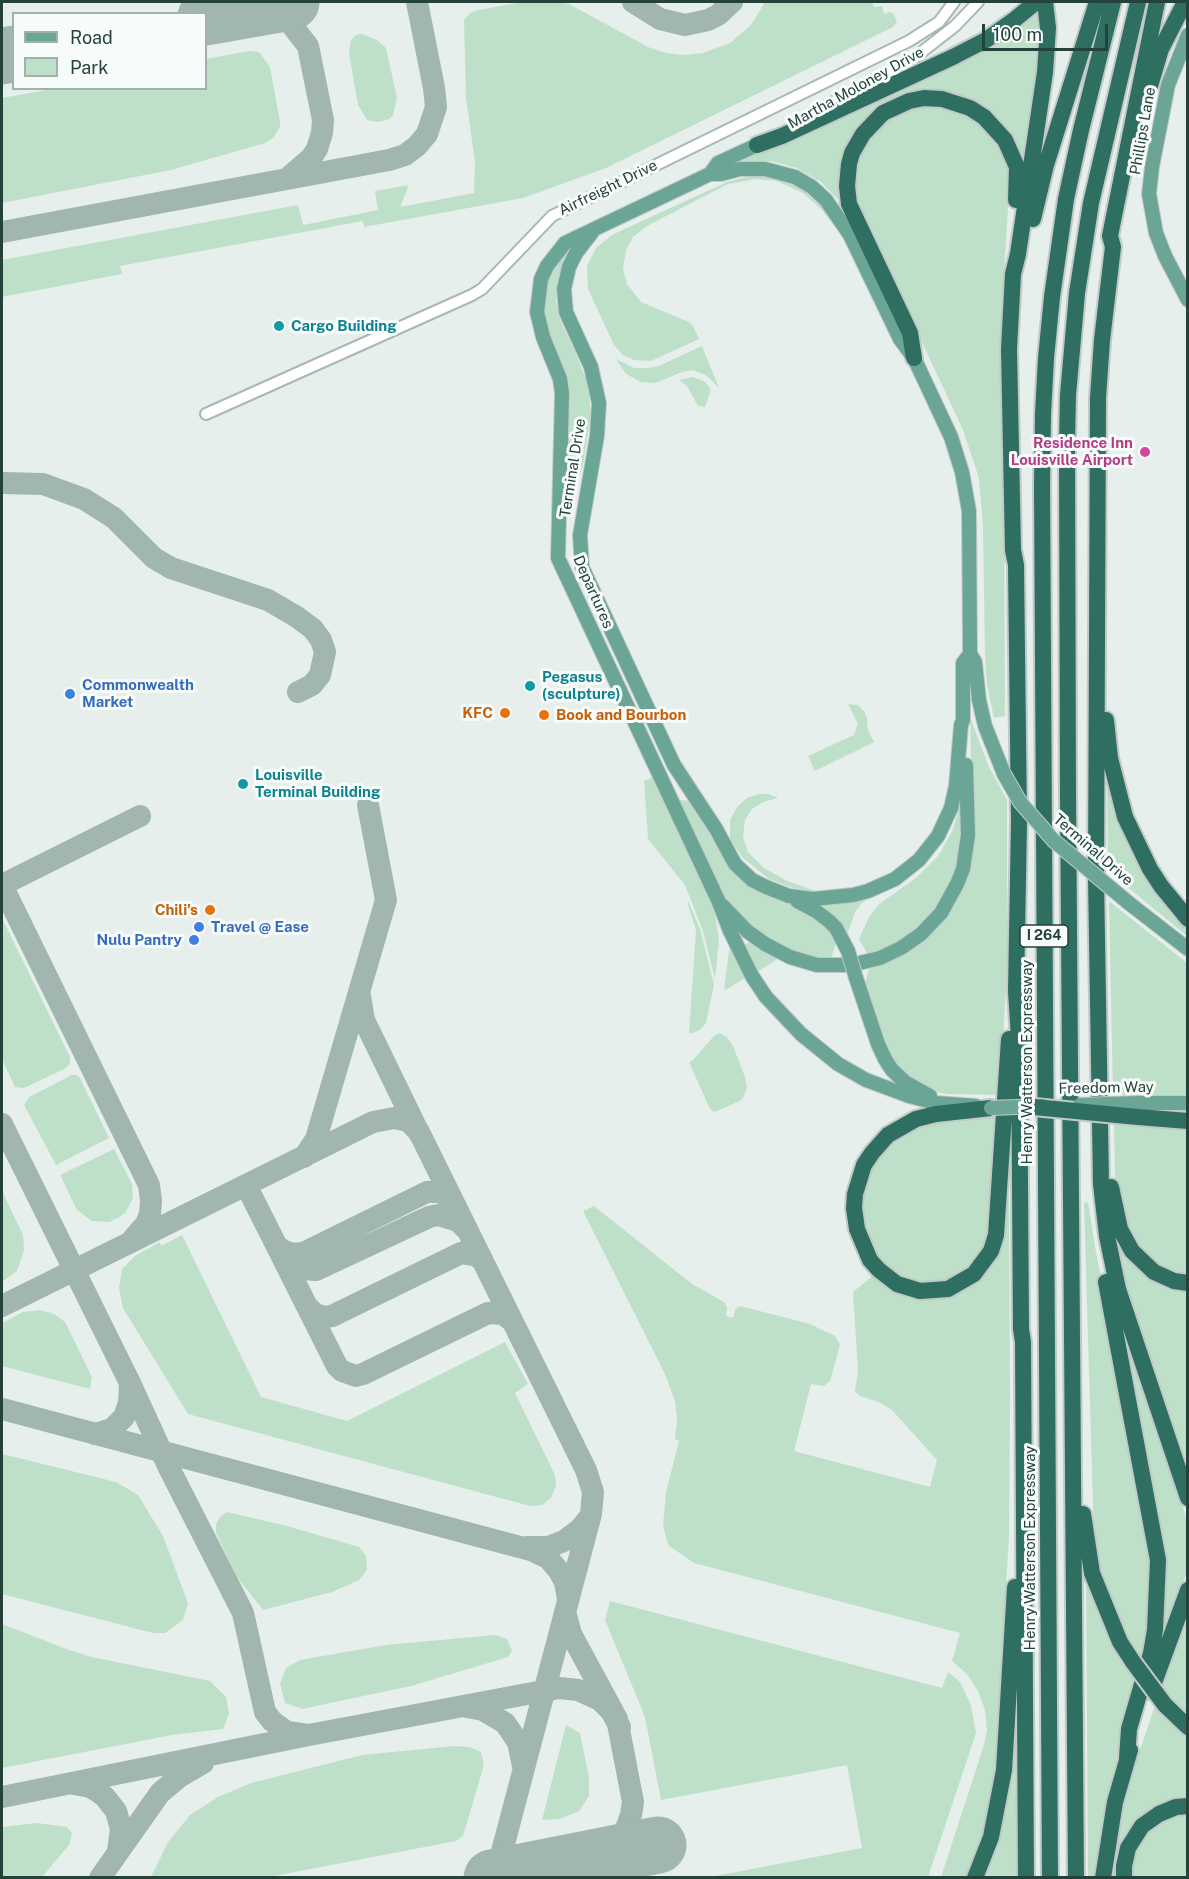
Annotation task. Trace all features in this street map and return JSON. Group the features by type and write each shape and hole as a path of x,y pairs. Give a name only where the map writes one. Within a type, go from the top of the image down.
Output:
{"highway":[{"path":"757,145 782,136 953,57 986,40 1036,2"},
{"path":"1013,274 1018,254 1045,72 1048,28 1045,2"},
{"path":"1016,566 1020,551 1019,345 1026,261 1044,173 1097,2"},
{"name":"Henry Watterson Expressway","path":"1050,1878 1043,414 1052,297 1066,199 1113,2"},
{"name":"I 264","path":"1076,1878 1068,794 1068,395 1079,282 1091,203 1138,2"},
{"path":"1157,2 1110,236 1113,247 1104,319 1098,398 1096,878 1101,1184 1118,1289 1188,1498"},
{"path":"1113,247 1120,236 1155,67 1169,31 1185,2"},
{"path":"914,358 910,333 854,217 848,196 848,175 852,153 863,134 883,113 909,101 924,98 942,99 970,108 996,127 1005,140 1017,167 1018,182 1011,254 1013,274 1009,349 1013,550 1016,566 1018,822 1016,991 1019,1038 1021,1329 1023,1342 1026,1878"},
{"path":"1098,630 1105,649 1110,758 1121,802 1131,830 1150,869 1188,919"},
{"path":"992,1108 936,1114 916,1119 888,1135 864,1165 855,1194 857,1229 870,1260 886,1277 897,1284 920,1291 948,1289 974,1274 991,1251 996,1235 1009,1038 1016,991"},
{"path":"1034,1107 1138,1110 1188,1121"},
{"path":"1101,1111 1107,1130 1113,1201 1120,1229 1126,1241 1139,1260 1154,1272 1174,1281 1188,1283"},
{"path":"1101,1145 1097,1215 1099,1241 1158,1560 1158,1607 1155,1630 1151,1653 1129,1729 1127,1758"},
{"path":"1073,1287 1082,1308 1083,1518 1092,1573 1117,1635 1133,1662 1165,1705 1188,1727"},
{"path":"975,1878 991,1837 1004,1770 1018,1531 1016,1342 1021,1329"},
{"path":"1102,1878 1112,1818 1127,1758 1188,1590"},
{"path":"1124,1878 1128,1848 1142,1826 1159,1814 1188,1806"}],"main road":[{"name":"Phillips Lane","path":"1188,35 1168,85 1149,194 1156,233 1188,300"},
{"path":"710,174 718,163 757,145"},
{"name":"Terminal Drive","path":"970,654 963,663 963,720 956,786 951,808 938,836 908,870 882,886 853,895 813,899 782,894 752,880 735,864 716,829 674,765 582,567 579,550 581,528 597,436 599,403 591,368 566,312 564,289 568,267 594,229 710,174 721,174 740,169 765,169 795,177 819,193 850,235 900,339 914,358 951,437 962,472 969,511 970,654 975,662 979,700 985,726 1004,774 1020,802 1054,841 1188,949"},
{"name":"Departures","path":"594,229 569,239 555,253 541,279 538,293 538,322 555,364 562,393 558,558 718,900"},
{"path":"718,900 747,931 760,940 790,957 817,965 848,966 880,958 910,943 947,904 966,858 968,835 966,725 963,720"},
{"path":"782,894 816,911 836,928 848,951 878,1044 892,1070 915,1089 954,1103"},
{"path":"718,900 730,931 759,987 776,1009 838,1064 866,1080 922,1100 992,1108 1034,1107"},
{"name":"Freedom Way","path":"1138,1110 1188,1103"}],"street":[{"name":"Airfreight Drive","path":"206,414 472,295 482,289 552,216 909,41 939,22 954,2"},
{"name":"Martha Moloney Drive","path":"757,145 914,58 955,26 978,2"}],"green space":[{"path":"522,2 569,4 648,47 666,53 683,55 703,53 730,43 751,25 765,2 872,2 874,7 882,6 884,14 890,12 894,14 897,22 893,27 606,168 523,198 364,227 363,221 120,266 122,274 2,297 2,260 298,205 303,225 378,210 375,191 409,185 400,207 474,193 475,162 466,98 464,20 470,13 478,10"},
{"path":"1040,6 1042,35 1026,169 1012,137 998,119 975,102 948,93 912,93 899,97 880,107 867,118 860,126 841,203 821,182 797,168 771,161 738,161 773,146"},
{"path":"362,34 377,40 386,48 397,98 393,115 389,119 378,122 367,120 358,105 349,53 351,40 356,35"},
{"path":"249,51 259,52 270,67 280,122 280,127 273,138 265,143 171,170 2,203 2,98 46,90 207,90 207,59"},
{"path":"923,106 963,113 979,122 997,141 1008,164 1010,176 1001,319 1005,716 994,718 987,684 985,656 983,527 979,478 963,430 862,214 856,189 857,163 868,140 888,119"},
{"path":"750,176 772,177 801,188 823,208 840,233 821,209 803,193 777,181 757,179 728,184 647,226 633,237 626,250 623,269 627,284 641,302 689,322 699,339 651,361 634,360 623,355 614,345 588,289 587,266 596,248 612,235 644,220 727,182"},
{"path":"571,246 558,278 556,301 561,322 588,385 591,415 583,465 565,506 569,402 566,379 547,330 542,303 546,280 555,264"},
{"path":"702,346 719,388 706,375 692,370 655,383 641,382 626,374 616,359 634,368 648,368 659,366"},
{"path":"692,377 704,381 711,389 705,407 698,406 687,386 679,380"},
{"path":"848,704 858,705 864,711 868,730 874,742 815,771 808,756 854,735 858,724"},
{"path":"970,717 989,767 1007,800 1007,966 1000,1095 947,1094 935,1092 914,1082 894,1063 883,1044 865,984 870,965 874,967 885,962 947,911 972,806"},
{"path":"1107,770 1187,923 1187,936 1108,871"},
{"path":"653,777 706,889 715,915 719,941 715,979 703,931 685,885 648,839 644,781"},
{"path":"769,794 778,798 763,802 752,809 745,820 743,837 748,852 764,868 787,881 818,892 793,888 769,879 743,858 730,840 730,820 737,807 747,798"},
{"path":"962,797 963,839 955,876 940,905 910,935 885,950 868,955 859,939 869,917 879,904 916,878 939,855 953,829"},
{"path":"678,800 690,801 719,850 738,876 750,886 814,913 830,928 836,943 831,959 808,957 764,938 737,915 724,898"},
{"path":"872,896 855,912 848,933 821,905"},
{"path":"688,901 700,929 714,985 706,1023 700,1030 692,1033 689,1033 696,930"},
{"path":"1109,901 1187,963 1187,1095 1113,1095"},
{"path":"2,918 70,1057 70,1063 66,1068 24,1088 15,1087 2,1059"},
{"path":"749,942 779,958 757,972 743,946"},
{"path":"730,944 746,977 726,990 724,989"},
{"path":"719,1033 727,1037 733,1046 747,1088 740,1101 714,1112 709,1107 689,1062"},
{"path":"72,1075 80,1078 109,1138 56,1165 24,1105 29,1097"},
{"path":"998,1118 988,1244 969,1270 942,1283 925,1284 903,1279 879,1260 866,1234 861,1207 865,1180 878,1154 913,1124"},
{"path":"1114,1123 1187,1127 1187,1276 1154,1263 1133,1240 1121,1209 1115,1176"},
{"path":"114,1149 132,1184 133,1198 125,1213 118,1218 109,1222 92,1221 77,1210 60,1175"},
{"path":"1007,1168 1009,1203 1009,1536 993,1796 985,1832 968,1877 941,1877 987,1730 985,1710 978,1691 967,1674 952,1661 960,1633 694,1563 668,1545 663,1525 666,1492 679,1441 675,1439 677,1420 675,1401 665,1374 583,1211 594,1206 692,1284 724,1302 727,1307 726,1316 733,1318 735,1310 740,1306 810,1324 835,1336 840,1345 830,1381 824,1386 811,1384 794,1451 930,1487 937,1460 892,1410 879,1402 860,1396 855,1391 858,1371 853,1292 876,1273 926,1295 977,1278"},
{"path":"2,1191 23,1235 24,1250 17,1271 2,1282"},
{"path":"1088,1202 1148,1518 1154,1568 1143,1666 1124,1638 1101,1574 1094,1539 1084,1203"},
{"path":"1114,1220 1118,1235 1187,1287 1187,1477 1128,1297 1117,1248"},
{"path":"182,1235 261,1397 347,1421 505,1342 528,1384 515,1393 555,1475 556,1486 551,1498 542,1505 530,1506 188,1414 123,1308 119,1288 122,1269 135,1256 160,1242 161,1246"},
{"path":"40,1310 54,1314 65,1322 92,1377 90,1389 2,1366 2,1323 23,1312"},
{"path":"1122,1325 1187,1520 1187,1572 1157,1657 1162,1620"},
{"path":"2,1454 116,1482 138,1495 163,1536 188,1603 183,1620 165,1633 153,1633 2,1594"},
{"path":"227,1512 287,1526 359,1547 366,1556 367,1570 359,1580 332,1592 263,1610 237,1577 216,1533 216,1524"},
{"path":"1086,1563 1139,1681 1112,1779 1094,1878 1088,1877"},
{"path":"610,1601 942,1688 948,1672 960,1682 971,1705 976,1733 928,1877 710,1877 862,1848 847,1765 661,1800 645,1717 605,1620"},
{"path":"1187,1610 1187,1719 1160,1689"},
{"path":"2,1624 92,1657 210,1681 226,1697 229,1714 223,1729 172,1735 2,1768"},
{"path":"495,1635 507,1639 512,1651 508,1657 411,1686 302,1709 285,1703 280,1684 286,1668 300,1660 386,1645"},
{"path":"1156,1703 1187,1734 1187,1799 1157,1806 1137,1820 1124,1840 1119,1877 1111,1878 1121,1814 1132,1773"},
{"path":"566,1725 580,1733 589,1777 589,1796 579,1811 559,1819 542,1820"},
{"path":"1014,1738 1018,1877 983,1878"},
{"path":"454,1746 470,1747 481,1752 484,1765 463,1836 456,1841 269,1877 151,1877 168,1842 190,1815 218,1797 251,1783 362,1755"},
{"path":"1187,1812 1187,1877 1132,1878 1135,1850 1148,1830 1169,1816"},
{"path":"37,1823 67,1827 72,1833 69,1845 42,1877 2,1877 2,1827"}],"taxiway":[{"path":"2,232 389,160 405,155 427,134 436,107 417,2"},
{"path":"633,2 660,19 685,25 708,20 718,15 732,2"},
{"path":"207,18 247,11 275,14 290,23 308,46 323,120 322,133 317,149 311,158 289,177"},
{"path":"2,483 43,484 84,499 114,518 154,558 171,568 268,600 297,617 313,629 321,640 325,652 320,675 312,685 298,692"},
{"path":"304,1157 316,1139 386,900 368,805"},
{"path":"2,885 140,816"},
{"path":"2,885 149,1185 150,1214 146,1224 132,1240"},
{"path":"360,996 364,1020 419,1133"},
{"path":"2,1306 373,1122 394,1118 408,1121 419,1132 586,1470 593,1492 591,1514 495,1878"},
{"path":"2,1124 130,1383 169,1468 243,1613 265,1712 272,1721 287,1732 309,1735"},
{"path":"246,1185 337,1366 342,1371 356,1376 363,1374 488,1313 503,1314 512,1321"},
{"path":"277,1246 293,1254 303,1253 427,1192 440,1192 451,1198"},
{"path":"283,1258 301,1269 316,1270 429,1217 438,1215 458,1221 467,1230"},
{"path":"307,1306 315,1314 324,1317 332,1316 461,1253 475,1255 482,1260"},
{"path":"95,1434 112,1429 124,1417 129,1403 130,1383"},
{"path":"2,1409 531,1550 548,1558 559,1571 565,1582 568,1599"},
{"path":"527,1547 548,1547 564,1541 580,1529 589,1518"},
{"path":"565,1612 571,1634 617,1719 633,1802 626,1829 613,1844 601,1852 568,1863"},
{"path":"2,1797 309,1735 559,1688 578,1690 600,1700 611,1711 620,1727"},
{"path":"467,1707 483,1710 505,1723 518,1742 523,1766"},
{"path":"100,1878 160,1793 179,1777 203,1763"},
{"path":"74,1784 97,1791 116,1811 121,1829 118,1851"}],"runway":[{"path":"207,17 291,2"},
{"path":"2,56 12,54"},
{"path":"492,1878 658,1845"}],"place":[{"name":"Cargo Building","path":"279,326"},
{"name":"Residence Inn Louisville Airport","path":"1145,452"},
{"name":"Pegasus (sculpture)","path":"530,686"},
{"name":"Commonwealth Market","path":"70,694"},
{"name":"KFC","path":"505,713"},
{"name":"Book and Bourbon","path":"544,715"},
{"name":"Louisville Terminal Building","path":"243,784"},
{"name":"Chili's","path":"210,910"},
{"name":"Travel @ Ease","path":"199,927"},
{"name":"Nulu Pantry","path":"194,940"}]}
